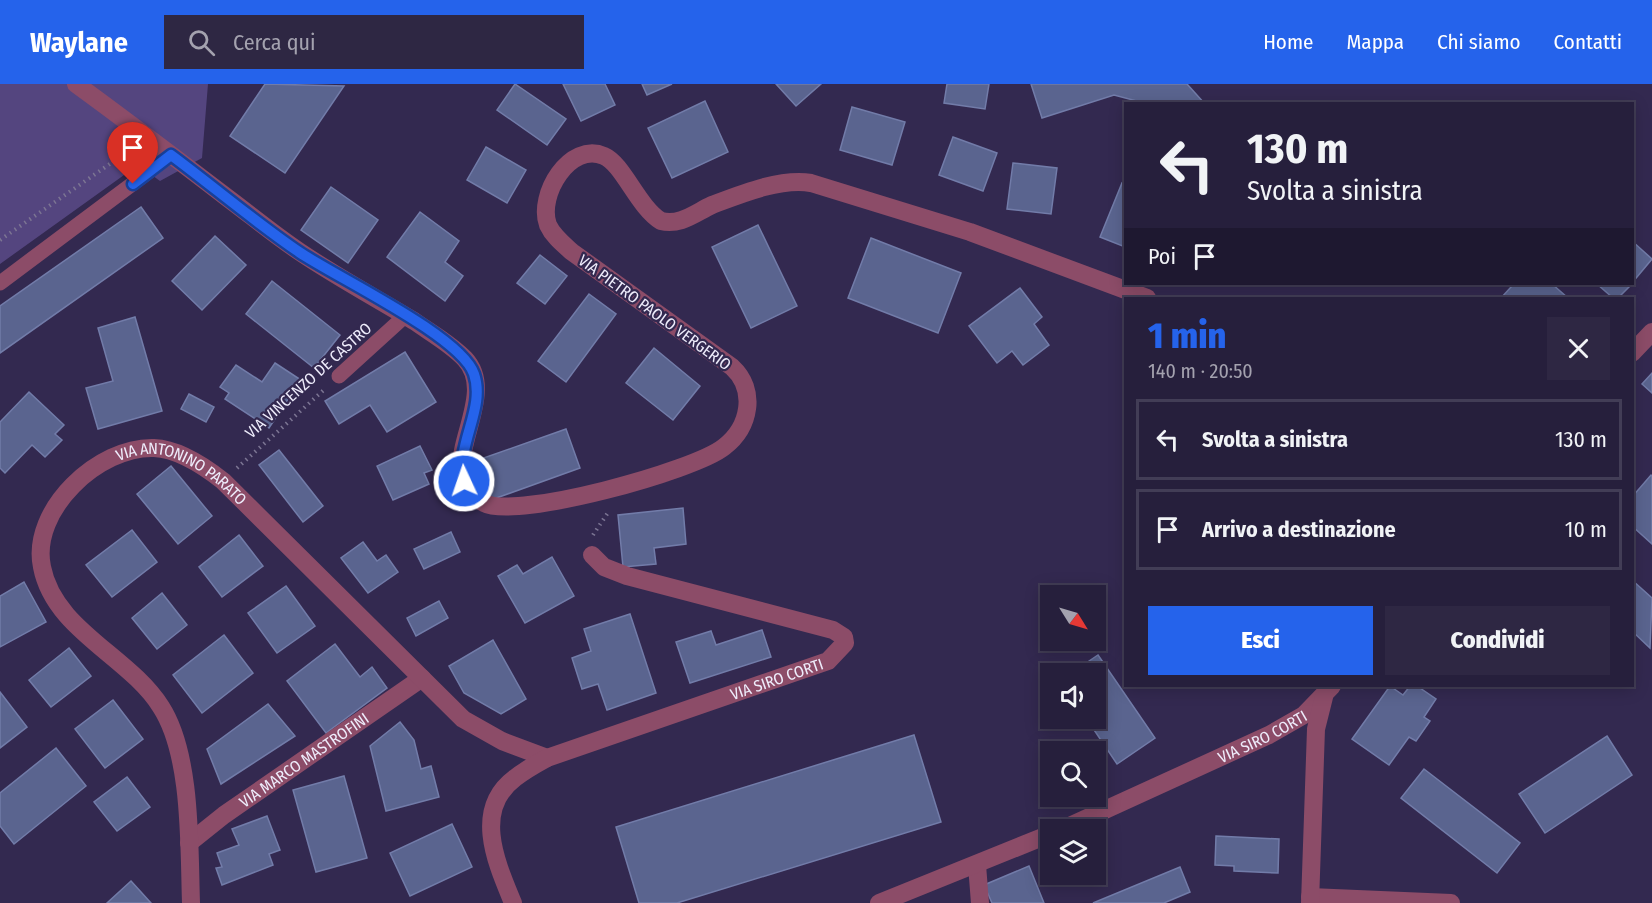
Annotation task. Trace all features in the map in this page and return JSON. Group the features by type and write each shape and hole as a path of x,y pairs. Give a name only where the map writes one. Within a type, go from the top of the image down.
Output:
{"street":[{"name":"VIA PIETRO PAOLO VERGERIO","path":"76,84 300,252 450,346 472,368 476,395 462,453 462,472 468,489 485,504 507,509 534,506 684,466 715,453 733,440 747,410 746,382 732,367 558,240 547,222 548,190 566,167 580,157 592,154 608,159 650,212 661,221 668,223 678,222 713,205 763,189 801,181 822,185 970,232 1145,297"},
{"path":"1634,351 1652,332"},
{"name":"VIA ANTONINO PARATO","path":"191,903 189,843 181,759 167,717 136,675 68,617 56,601 43,573 40,556 45,529 58,503 81,478 123,454 151,448 165,450 202,466 223,481 470,724 513,747 547,758"},
{"name":"VIA SIRO CORTI","path":"513,903 495,857 491,814 499,794 507,785 547,758 814,666 832,658 846,643 844,637 833,630 620,574 604,567 592,555"},
{"name":"VIA MARCO MASTROFINI","path":"189,843 224,815 278,780 422,678"},
{"path":"1329,689 1316,729 1310,900 1451,903"},
{"name":"VIA SIRO CORTI","path":"1085,819 1269,735 1304,715 1329,689"},
{"path":"879,903 1040,838"},
{"path":"977,865 980,903"}],"lane":[{"path":"0,283 171,155"},
{"name":"VIA VINCENZO DE CASTRO","path":"339,376 405,316"}],"path":[{"path":"0,240 148,137"},
{"name":"VIA VINCENZO DE CASTRO","path":"235,470 339,376"},
{"path":"592,555 589,548 591,539 610,509"}],"shaded area":[{"path":"0,84 208,84 202,158 160,181 138,165 0,264"}],"building":[{"path":"265,84 344,86 285,173 230,136"},
{"path":"515,84 566,119 547,145 497,110"},
{"path":"563,84 605,84 615,105 581,121"},
{"path":"642,84 672,84 647,95"},
{"path":"776,84 821,84 796,106"},
{"path":"947,84 989,84 985,109 944,103"},
{"path":"1031,84 1187,84 1203,102 1140,102 1114,95 1042,118"},
{"path":"705,101 728,152 672,178 648,128"},
{"path":"852,107 905,122 892,165 840,150"},
{"path":"953,137 997,153 983,191 939,175"},
{"path":"486,147 526,170 507,203 467,180"},
{"path":"1013,163 1057,168 1051,214 1007,209"},
{"path":"1122,183 1124,184 1124,247 1100,237"},
{"path":"331,187 378,220 348,263 301,230"},
{"path":"141,207 163,238 0,353 0,306"},
{"path":"420,212 459,241 445,262 463,276 445,301 387,257"},
{"path":"758,225 797,306 751,328 712,247"},
{"path":"215,236 246,265 202,310 172,281"},
{"path":"871,238 961,273 938,333 848,298"},
{"path":"1634,243 1652,259 1634,281"},
{"path":"540,255 567,276 545,304 517,283"},
{"path":"272,281 340,335 314,368 246,314"},
{"path":"1508,285 1553,285 1567,297 1502,297 1511,287"},
{"path":"1598,285 1631,285 1619,297 1612,297"},
{"path":"1020,288 1042,317 1034,324 1049,345 1023,365 1012,351 997,363 969,326"},
{"path":"589,294 616,314 566,382 538,361"},
{"path":"135,317 162,411 98,429 86,388 113,381 98,328"},
{"path":"654,348 700,386 673,420 626,383"},
{"path":"405,352 436,402 387,432 370,405 339,424 325,401"},
{"path":"275,363 301,380 269,428 225,399 229,393 220,387 236,365 262,382"},
{"path":"1652,373 1652,393 1642,384"},
{"path":"29,392 64,425 55,434 62,440 45,457 32,445 5,473 0,468 0,422"},
{"path":"189,394 214,407 206,422 181,409"},
{"path":"566,429 580,468 491,500 478,460"},
{"path":"420,446 432,470 424,473 429,484 393,500 377,466"},
{"path":"279,450 323,506 303,522 259,465"},
{"path":"171,466 212,516 178,544 137,494"},
{"path":"1651,475 1652,544 1634,528 1634,495"},
{"path":"683,508 686,544 654,548 656,564 623,567 618,515"},
{"path":"132,530 157,562 112,597 86,565"},
{"path":"451,532 460,552 424,569 414,549"},
{"path":"239,535 263,566 222,597 199,567"},
{"path":"363,542 377,561 386,555 398,572 368,593 341,558"},
{"path":"552,557 574,596 525,623 498,576 517,565 523,574"},
{"path":"24,582 46,622 0,647 0,596"},
{"path":"1634,582 1652,598 1650,648 1634,633"},
{"path":"286,586 315,626 277,653 248,613"},
{"path":"162,593 187,625 157,649 132,618"},
{"path":"439,601 448,618 416,636 407,618"},
{"path":"630,614 656,693 607,710 598,684 582,689 572,658 591,651 584,629"},
{"path":"762,630 771,657 690,683 676,642 711,631 716,645"},
{"path":"224,635 253,673 202,713 173,675"},
{"path":"493,640 526,699 501,714 464,693 449,666"},
{"path":"335,644 360,677 372,667 387,688 326,733 287,681"},
{"path":"69,648 91,676 51,707 29,680"},
{"path":"1098,655 1103,663 1086,663"},
{"path":"1106,667 1155,738 1117,764 1106,748 1106,741 1102,741 1093,729 1106,729"},
{"path":"1389,687 1403,695 1409,687 1418,687 1436,699 1424,717 1430,721 1416,741 1409,737 1389,765 1352,739"},
{"path":"0,692 27,727 0,748"},
{"path":"113,700 143,739 105,768 75,729"},
{"path":"268,704 295,736 221,784 207,749"},
{"path":"400,722 414,740 421,769 431,766 439,797 386,811 370,746"},
{"path":"914,735 941,822 677,903 639,903 616,827"},
{"path":"1607,736 1632,775 1545,833 1519,794"},
{"path":"56,748 86,786 14,844 0,826 0,793"},
{"path":"1424,769 1520,843 1497,873 1401,798"},
{"path":"344,776 367,858 316,872 293,790"},
{"path":"127,777 150,807 117,831 94,802"},
{"path":"267,816 280,850 269,854 273,865 222,885 216,868 222,867 217,853 239,845 232,829"},
{"path":"452,824 472,867 410,896 390,853"},
{"path":"1216,836 1279,839 1278,873 1234,871 1234,866 1215,865"},
{"path":"1029,866 1044,903 992,903 984,885"},
{"path":"1180,867 1190,892 1164,903 1093,903"},
{"path":"131,881 151,903 107,903"}],"route":[{"path":"133,184 171,155 300,252 431,332 458,352 472,368 476,384 476,400 462,453 464,481"}]}
